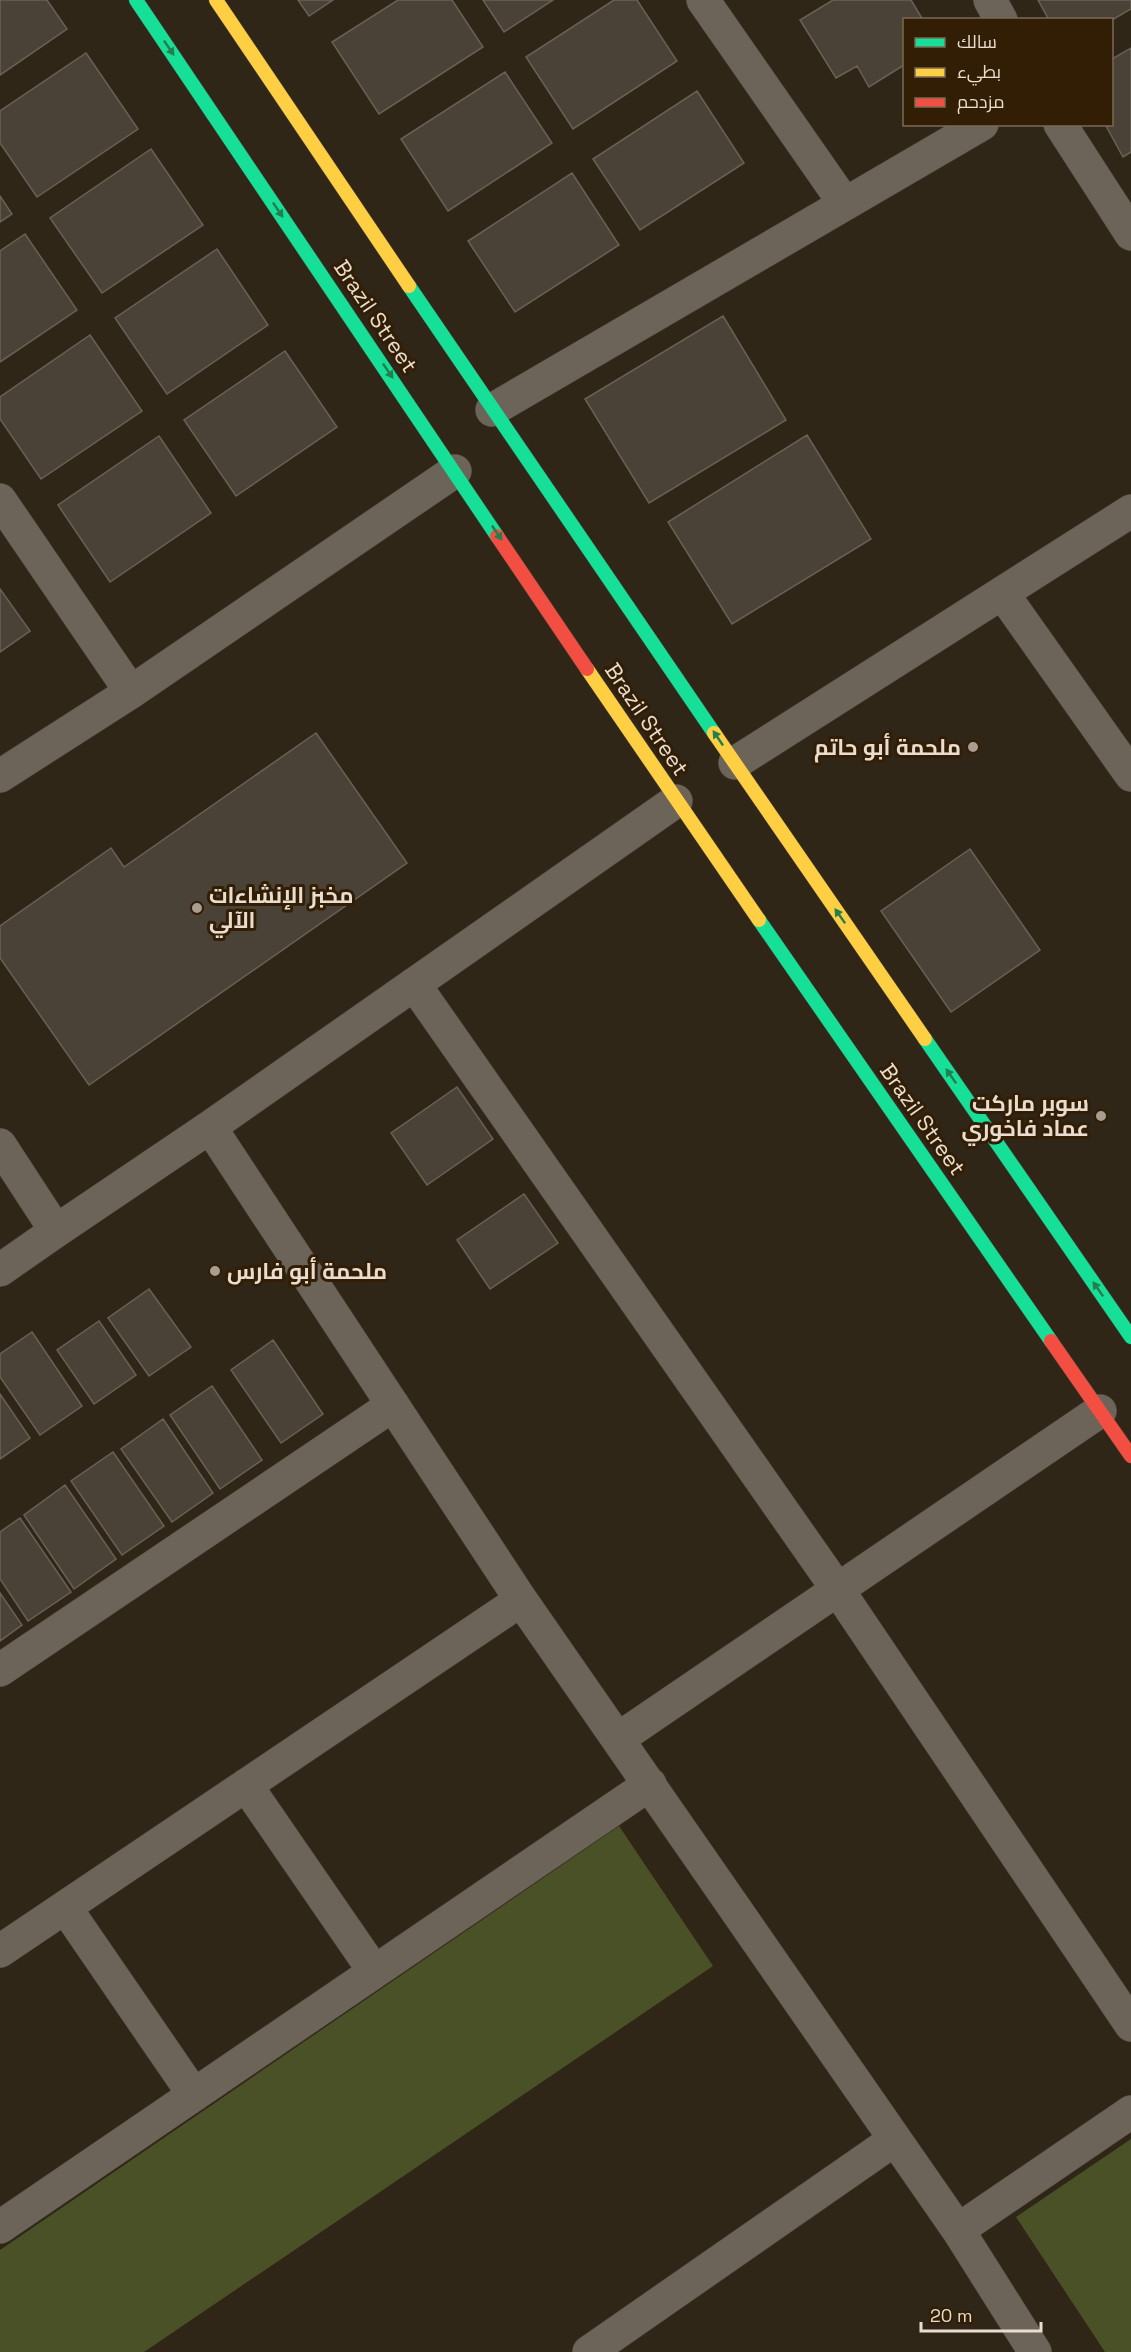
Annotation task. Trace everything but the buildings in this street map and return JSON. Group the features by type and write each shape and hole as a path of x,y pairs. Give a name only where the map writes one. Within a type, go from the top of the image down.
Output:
{"highway":[{"name":"Brazil Street","path":"136,0 676,801 1131,1456"},
{"name":"Brazil Street","path":"216,0 492,410 1131,1337"}],"street":[{"path":"704,0 845,204"},
{"path":"990,0 1000,18"},
{"path":"492,410 979,126"},
{"path":"1061,126 1131,234"},
{"path":"0,776 131,692 455,471"},
{"path":"0,500 131,692"},
{"path":"735,763 1004,594 1131,511"},
{"path":"1004,594 1131,775"},
{"path":"0,1270 210,1127 676,801"},
{"path":"414,984 838,1590 1131,2025"},
{"path":"210,1127 521,1600 958,2230 1035,2352"},
{"path":"0,1145 56,1232"},
{"path":"0,1670 393,1406"},
{"path":"618,1739 1100,1411"},
{"path":"0,1951 521,1600"},
{"path":"4,2216 194,2095 650,1784"},
{"path":"246,1785 374,1971"},
{"path":"65,1907 194,2095"},
{"path":"958,2230 1131,2112"},
{"path":"588,2352 894,2140"}],"green space":[{"path":"619,1826 713,1966 144,2352 0,2352 0,2250"},
{"path":"1131,2139 1131,2352 1105,2352 1016,2217"}],"traffic: fast":[{"path":"136,0 497,536"},
{"path":"409,286 714,733"},
{"path":"759,920 1051,1341"},
{"path":"925,1039 1131,1337"}],"traffic: slow":[{"path":"216,0 409,286"},
{"path":"587,669 759,920"},
{"path":"714,733 925,1039"}],"traffic: jam":[{"path":"497,536 587,669"},
{"path":"1051,1341 1131,1456"}],"place":[{"name":"ملحمة أبو حاتم","path":"973,747"},
{"name":"مخبز الإنشاءات الآلي","path":"197,908"},
{"name":"سوبر ماركت عماد فاخوري","path":"1101,1116"},
{"name":"ملحمة أبو فارس","path":"215,1271"}]}
